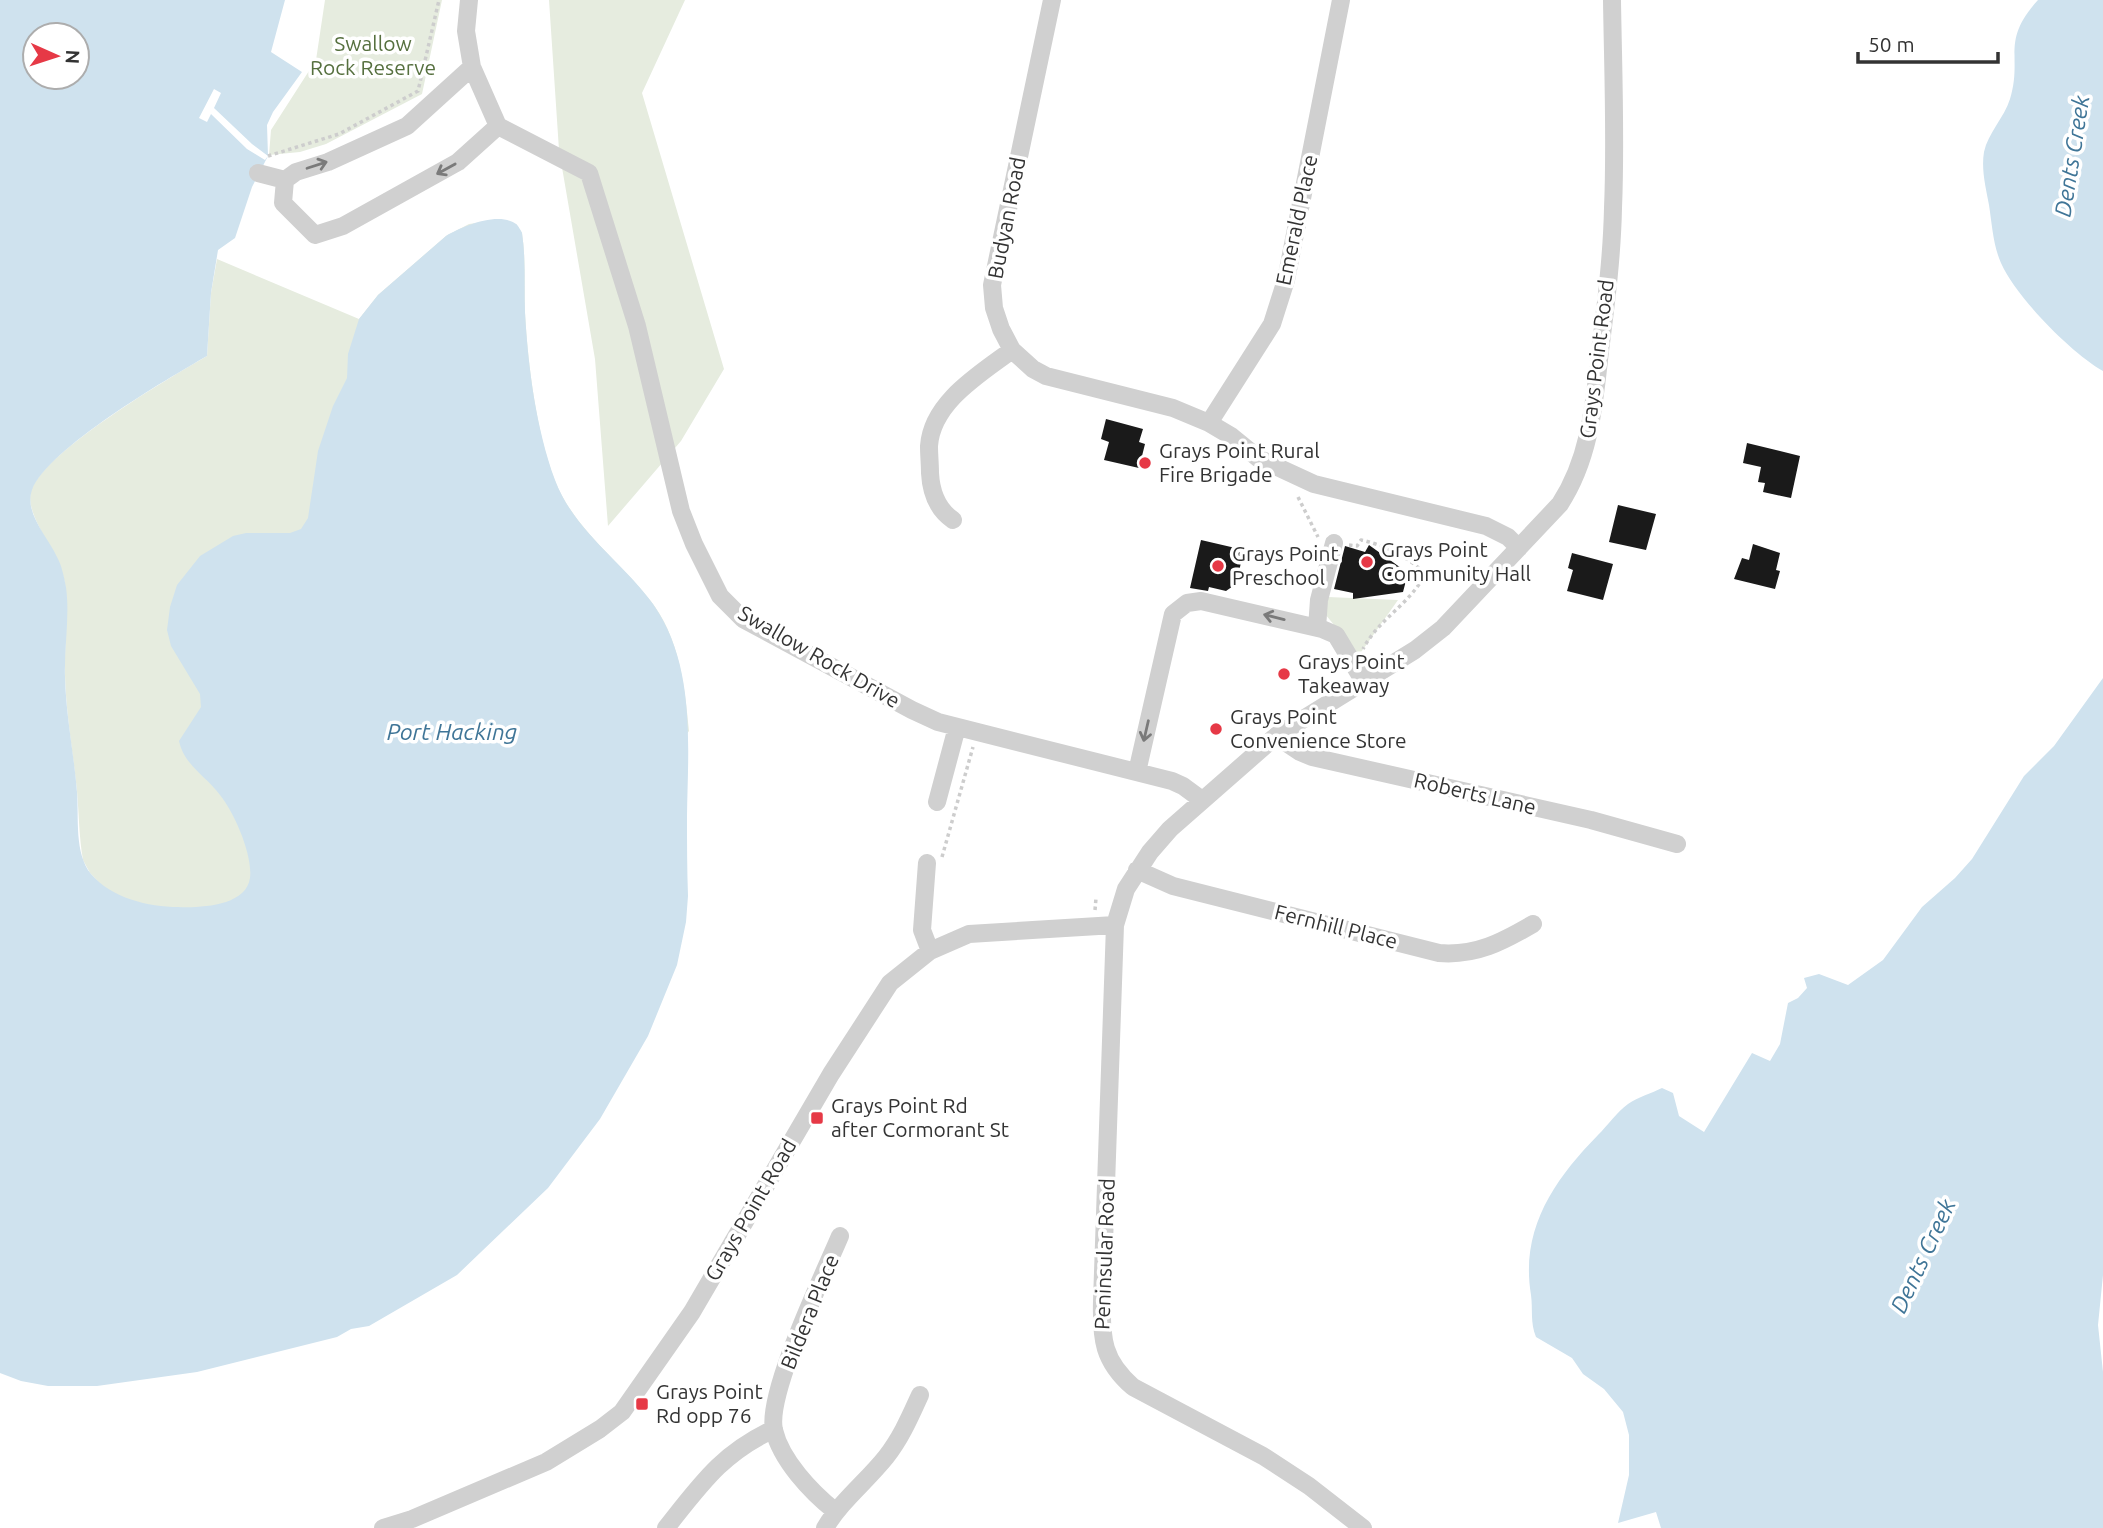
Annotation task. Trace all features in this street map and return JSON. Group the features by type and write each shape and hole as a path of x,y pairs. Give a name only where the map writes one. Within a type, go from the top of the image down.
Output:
{"street":[{"path":"469,0 466,31 472,67 498,125 458,162 343,226 315,235 283,203 285,180 296,172 328,162 408,126 472,67"},
{"name":"Budyan Road","path":"1012,349 994,308 992,285 1052,0"},
{"name":"Emerald Place","path":"1209,423 1272,324 1276,313 1286,280 1341,0"},
{"name":"Grays Point Road","path":"383,1528 412,1519 546,1462 600,1429 622,1412 638,1393 692,1312 817,1097 890,983 930,951 969,934 1115,925 1126,889 1137,870 1170,829 1276,736 1359,674 1415,650 1443,628 1560,504 1573,483 1584,454 1591,422 1604,316 1614,207 1612,0"},
{"name":"Swallow Rock Drive","path":"498,125 589,173 637,326 681,511 720,596 743,619 912,710 957,727 1172,781 1202,800"},
{"path":"258,173 285,180"},
{"path":"953,520 943,513 931,489 929,443 940,413 966,384 1012,349 1033,369 1056,380 1174,408 1209,423 1231,436 1258,458 1314,484 1486,526 1508,537 1519,548"},
{"path":"1317,628 1319,600 1334,543"},
{"path":"1137,772 1173,614 1187,603 1200,601 1317,628 1336,635 1359,674"},
{"path":"937,802 957,727"},
{"name":"Roberts Lane","path":"1276,736 1312,757 1591,820 1677,844"},
{"path":"927,863 922,930 930,951"},
{"name":"Fernhill Place","path":"1137,870 1173,886 1439,953 1464,954 1480,951 1503,942 1532,925"},
{"name":"Peninsular Road","path":"1115,925 1101,1301 1103,1342 1107,1355 1133,1387 1263,1457 1309,1486 1363,1528"},
{"name":"Bildera Place","path":"774,1429 775,1408 784,1376 802,1324 840,1236"},
{"path":"825,1528 835,1511 886,1457 904,1430 920,1395"},
{"path":"666,1528 711,1472 733,1451 774,1429 783,1452 823,1502 835,1511"}],"path":[{"path":"268,156 339,134 418,91 439,0"},
{"path":"1297,495 1309,517"},
{"path":"1334,543 1356,546 1360,540 1373,542 1415,564 1422,572 1420,584 1370,636 1359,674"}],"green space":[{"name":"Swallow Rock Reserve","path":"325,0 442,0 422,94 326,144 300,152 269,155 271,130 316,60"},
{"path":"549,0 685,0 642,93 724,369 681,441 608,526 595,359 559,150"},
{"path":"498,220 516,224 522,233 528,356 539,427 551,471 559,490 578,520 639,586 668,629 679,663 689,731 364,1168 90,873 83,860 66,690 65,584 33,512 31,491 40,475 82,437 138,398 207,356 211,293 217,259 359,319 378,295 446,236 469,224"},
{"path":"1328,597 1398,600 1359,655 1325,614"}],"water":[{"name":"Port Hacking","path":"0,0 285,0 271,52 302,72 273,112 267,125 268,156 252,187 235,238 218,250 211,293 207,356 110,416 83,436 42,473 32,490 30,499 34,516 59,560 66,587 66,692 77,792 78,835 86,866 99,882 120,895 131,900 167,907 210,906 232,900 247,887 250,878 249,858 236,823 220,795 186,757 179,741 201,707 200,694 171,646 167,630 177,585 200,556 233,536 246,533 290,533 301,529 308,518 318,451 333,406 347,378 348,354 359,319 378,295 446,236 470,225 500,219 516,224 522,233 528,354 538,418 555,480 563,498 586,531 653,604 677,653 683,679 688,734 686,922 677,965 648,1036 600,1119 548,1188 457,1275 369,1326 351,1329 337,1337 197,1372 97,1386 48,1386 21,1381 0,1373"},
{"name":"Dents Creek","path":"2038,0 2103,0 2103,371 2061,338 2031,307 2008,277 1996,249 1993,234 1983,172 1984,152 2010,99 2019,27"},
{"name":"Dents Creek","path":"2103,678 2103,1275 2098,1325 2103,1372 2103,1528 1661,1528 1656,1512 1618,1523 1629,1475 1629,1435 1623,1412 1604,1389 1583,1374 1572,1358 1536,1337 1533,1326 1529,1271 1531,1248 1544,1207 1567,1170 1582,1152 1620,1111 1632,1102 1662,1088 1673,1093 1679,1116 1704,1132 1752,1053 1770,1061 1780,1044 1788,1003 1798,998 1807,988 1804,978 1819,974 1848,985 1883,960 1922,907 1972,859 2024,776 2054,746"}],"pier":[{"path":"214,89 221,93 214,108 268,156 265,160 247,149 211,114 207,122 199,118"}],"building":[{"path":"1106,419 1143,429 1139,442 1145,444 1139,468 1104,460 1109,442 1101,439"},
{"path":"1747,443 1800,456 1791,498 1763,492 1765,483 1758,482 1761,467 1743,463"},
{"path":"1618,505 1656,514 1646,550 1609,542"},
{"name":"Grays Point Preschool","path":"1201,540 1244,550 1236,584 1226,591 1209,587 1208,591 1190,588"},
{"path":"1753,544 1780,553 1776,570 1780,571 1775,589 1734,579 1742,558 1749,560"},
{"name":"Grays Point Community Hall","path":"1369,545 1408,573 1403,592 1353,599 1353,593 1334,589 1345,546 1365,552"},
{"path":"1572,553 1613,564 1603,600 1567,591 1573,570 1568,568"}],"place":[{"name":"Grays Point Rural Fire Brigade","path":"1145,463"},
{"name":"Grays Point Community Hall","path":"1367,562"},
{"name":"Grays Point Preschool","path":"1218,566"},
{"name":"Grays Point Takeaway","path":"1284,674"},
{"name":"Grays Point Convenience Store","path":"1216,729"},
{"name":"Grays Point Rd after Cormorant St","path":"817,1118"},
{"name":"Grays Point Rd opp 76","path":"642,1404"}]}
